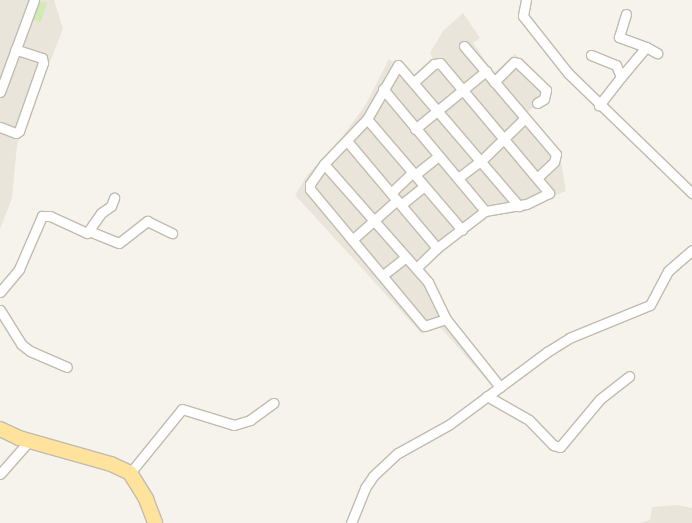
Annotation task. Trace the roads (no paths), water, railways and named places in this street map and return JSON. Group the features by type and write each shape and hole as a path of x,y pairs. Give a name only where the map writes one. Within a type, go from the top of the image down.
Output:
{"main road":[{"path":"0,429 29,441 111,464 130,473 146,499 155,523"}],"street":[{"path":"0,92 34,0"},
{"path":"526,0 523,16 568,73 599,105 692,193"},
{"path":"626,14 619,37 657,53"},
{"path":"464,46 556,154 554,162 537,178"},
{"path":"599,105 646,48"},
{"path":"0,127 16,133 19,131 43,63 42,58 16,49"},
{"path":"591,55 616,65 621,77"},
{"path":"494,82 514,62 518,63 546,90 544,99 537,104"},
{"path":"414,82 438,63 549,194 519,206 485,211 437,248 416,268"},
{"path":"447,320 424,326 383,274 352,240 309,187 324,164 367,119 398,65 414,82 437,111 482,160 519,206"},
{"path":"415,129 486,71"},
{"path":"383,89 485,211"},
{"path":"458,178 482,160 526,118"},
{"path":"367,119 415,173 424,186 462,230"},
{"path":"347,141 400,202 437,248"},
{"path":"391,193 438,156"},
{"path":"324,164 416,268 432,289 447,320 500,387"},
{"path":"352,240 374,221 424,186"},
{"path":"90,231 97,217 111,206 114,198"},
{"path":"0,292 19,269 43,215 50,216 82,232 90,231 119,243 147,221 172,233"},
{"path":"351,523 365,488 387,461 450,424 569,338 650,304 668,271 692,251"},
{"path":"383,274 406,257"},
{"path":"0,310 21,344 30,351 67,367"},
{"path":"487,396 529,420 553,445 560,447 600,399 630,376"},
{"path":"130,473 182,409 234,425 250,420 273,403"},
{"path":"0,474 29,441"}]}
